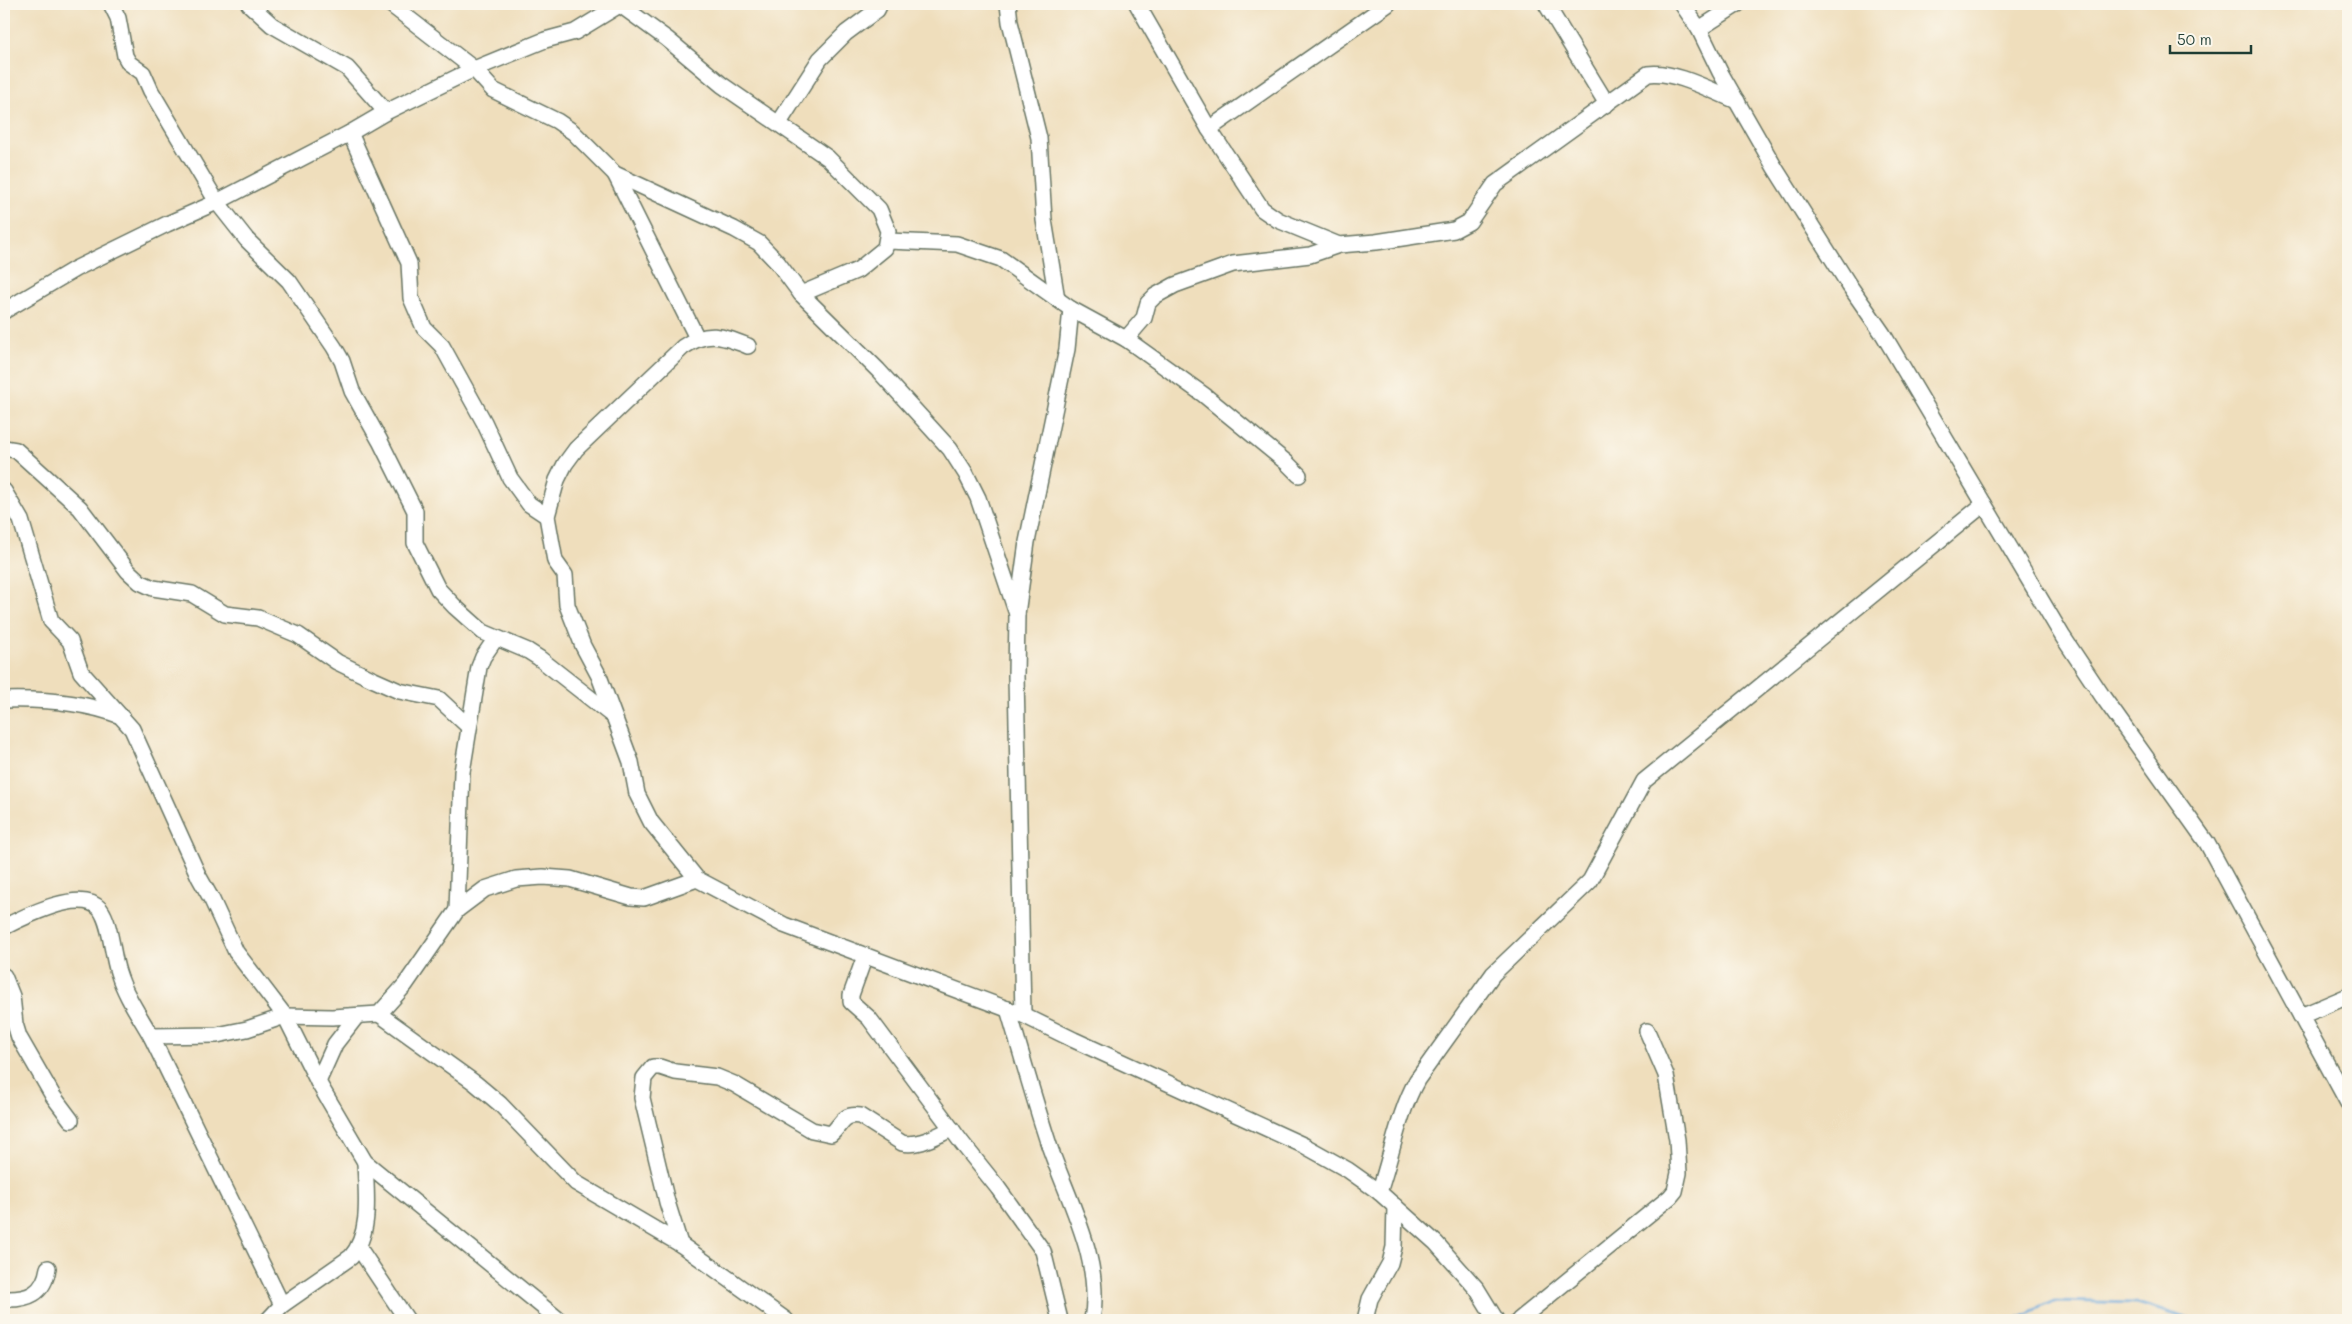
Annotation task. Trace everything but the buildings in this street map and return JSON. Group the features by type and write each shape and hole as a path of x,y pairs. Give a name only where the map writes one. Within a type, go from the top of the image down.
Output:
{"street":[{"path":"111,4 118,18 125,56 129,63 146,79 151,91 217,202 247,240 289,281 338,354 352,391 380,440 415,511 416,542 438,589 483,632 540,658 613,716"},
{"path":"249,4 272,25 347,68 386,112"},
{"path":"390,4 474,69 493,90 565,126 615,174 734,229 759,243 778,262 801,294 878,370 950,450 966,474 978,498 1018,614"},
{"path":"4,311 75,269 217,202 350,133 386,112 474,69 550,38 575,32 620,4 667,39 722,85 828,158 870,197 879,209 886,222 888,241 879,256 858,270 801,294"},
{"path":"779,123 820,59 846,33 877,10 880,4"},
{"path":"1008,4 1010,22 1039,138 1044,220 1057,299"},
{"path":"1137,4 1209,129 1262,209 1278,220 1340,245"},
{"path":"1209,129 1388,4"},
{"path":"1546,4 1607,104"},
{"path":"1682,4 1699,29 1775,168 1883,334 2063,637 2103,697 2207,843 2348,1102"},
{"path":"1699,29 1738,4"},
{"path":"1126,340 1144,318 1152,298 1174,284 1234,264 1320,253 1340,245 1376,242 1454,230 1462,226 1474,216 1495,184 1648,74 1657,73 1676,77 1737,101"},
{"path":"350,133 409,263 411,298 424,328 442,346 484,422 510,478 529,504 547,516"},
{"path":"615,174 697,338"},
{"path":"888,241 957,244 1001,259 1071,309 1126,340 1204,394 1299,475"},
{"path":"1023,1015 1016,676 1018,614 1027,542 1067,349 1071,309"},
{"path":"748,346 726,338 697,338 683,347 576,449 565,464 558,480 547,516 550,543 555,561 565,575 568,610 583,646 599,676 632,762 637,794 651,822 697,879 784,925 1023,1015 1304,1146 1348,1170 1395,1206 1457,1266 1477,1289 1496,1320"},
{"path":"4,448 16,450 80,508 128,571 140,582 153,588 192,594 225,614 258,618 298,635 338,662 372,679 399,691 439,699 469,727"},
{"path":"4,491 21,520 51,621 70,641 81,672 132,729 139,740 199,877 236,952 285,1016 318,1082 365,1162 559,1320"},
{"path":"1379,1192 1406,1099 1417,1080 1493,974 1590,881 1600,867 1644,781 1984,504"},
{"path":"457,910 462,772 480,662 496,638"},
{"path":"4,700 78,705 101,709 120,716"},
{"path":"151,1036 217,1035 247,1029 285,1016 356,1017 379,1014 406,985 457,910 485,889 516,879 543,877 570,879 626,896 644,898 697,879"},
{"path":"4,927 50,906 77,900 90,902 99,909 104,919 118,972 130,1002 151,1036 282,1305"},
{"path":"865,956 851,995 851,1002 869,1018 998,1188 1043,1251 1060,1320"},
{"path":"4,976 12,996 15,1024 19,1037 53,1096 71,1120"},
{"path":"2301,1016 2348,996"},
{"path":"1008,1009 1045,1132 1072,1202 1091,1267 1096,1290 1092,1320"},
{"path":"379,1014 475,1083 500,1104 563,1172 576,1183 680,1244 786,1320"},
{"path":"318,1082 335,1044 356,1017"},
{"path":"1519,1320 1670,1198 1675,1191 1679,1173 1670,1096 1666,1075 1647,1030"},
{"path":"680,1244 667,1202 642,1098 644,1078 654,1067 674,1072 717,1077 734,1084 812,1130 825,1134 831,1134 847,1116 852,1114 860,1116 902,1142 909,1144 916,1144 952,1129"},
{"path":"268,1320 282,1305 351,1257 359,1248 363,1237 366,1198 365,1162"},
{"path":"1365,1320 1370,1299 1393,1255 1395,1206"},
{"path":"359,1248 407,1320"},
{"path":"4,1299 17,1300 36,1292 44,1286 48,1268"}],"waterway":[{"path":"2013,1320 2055,1301 2137,1303 2192,1320"}]}
